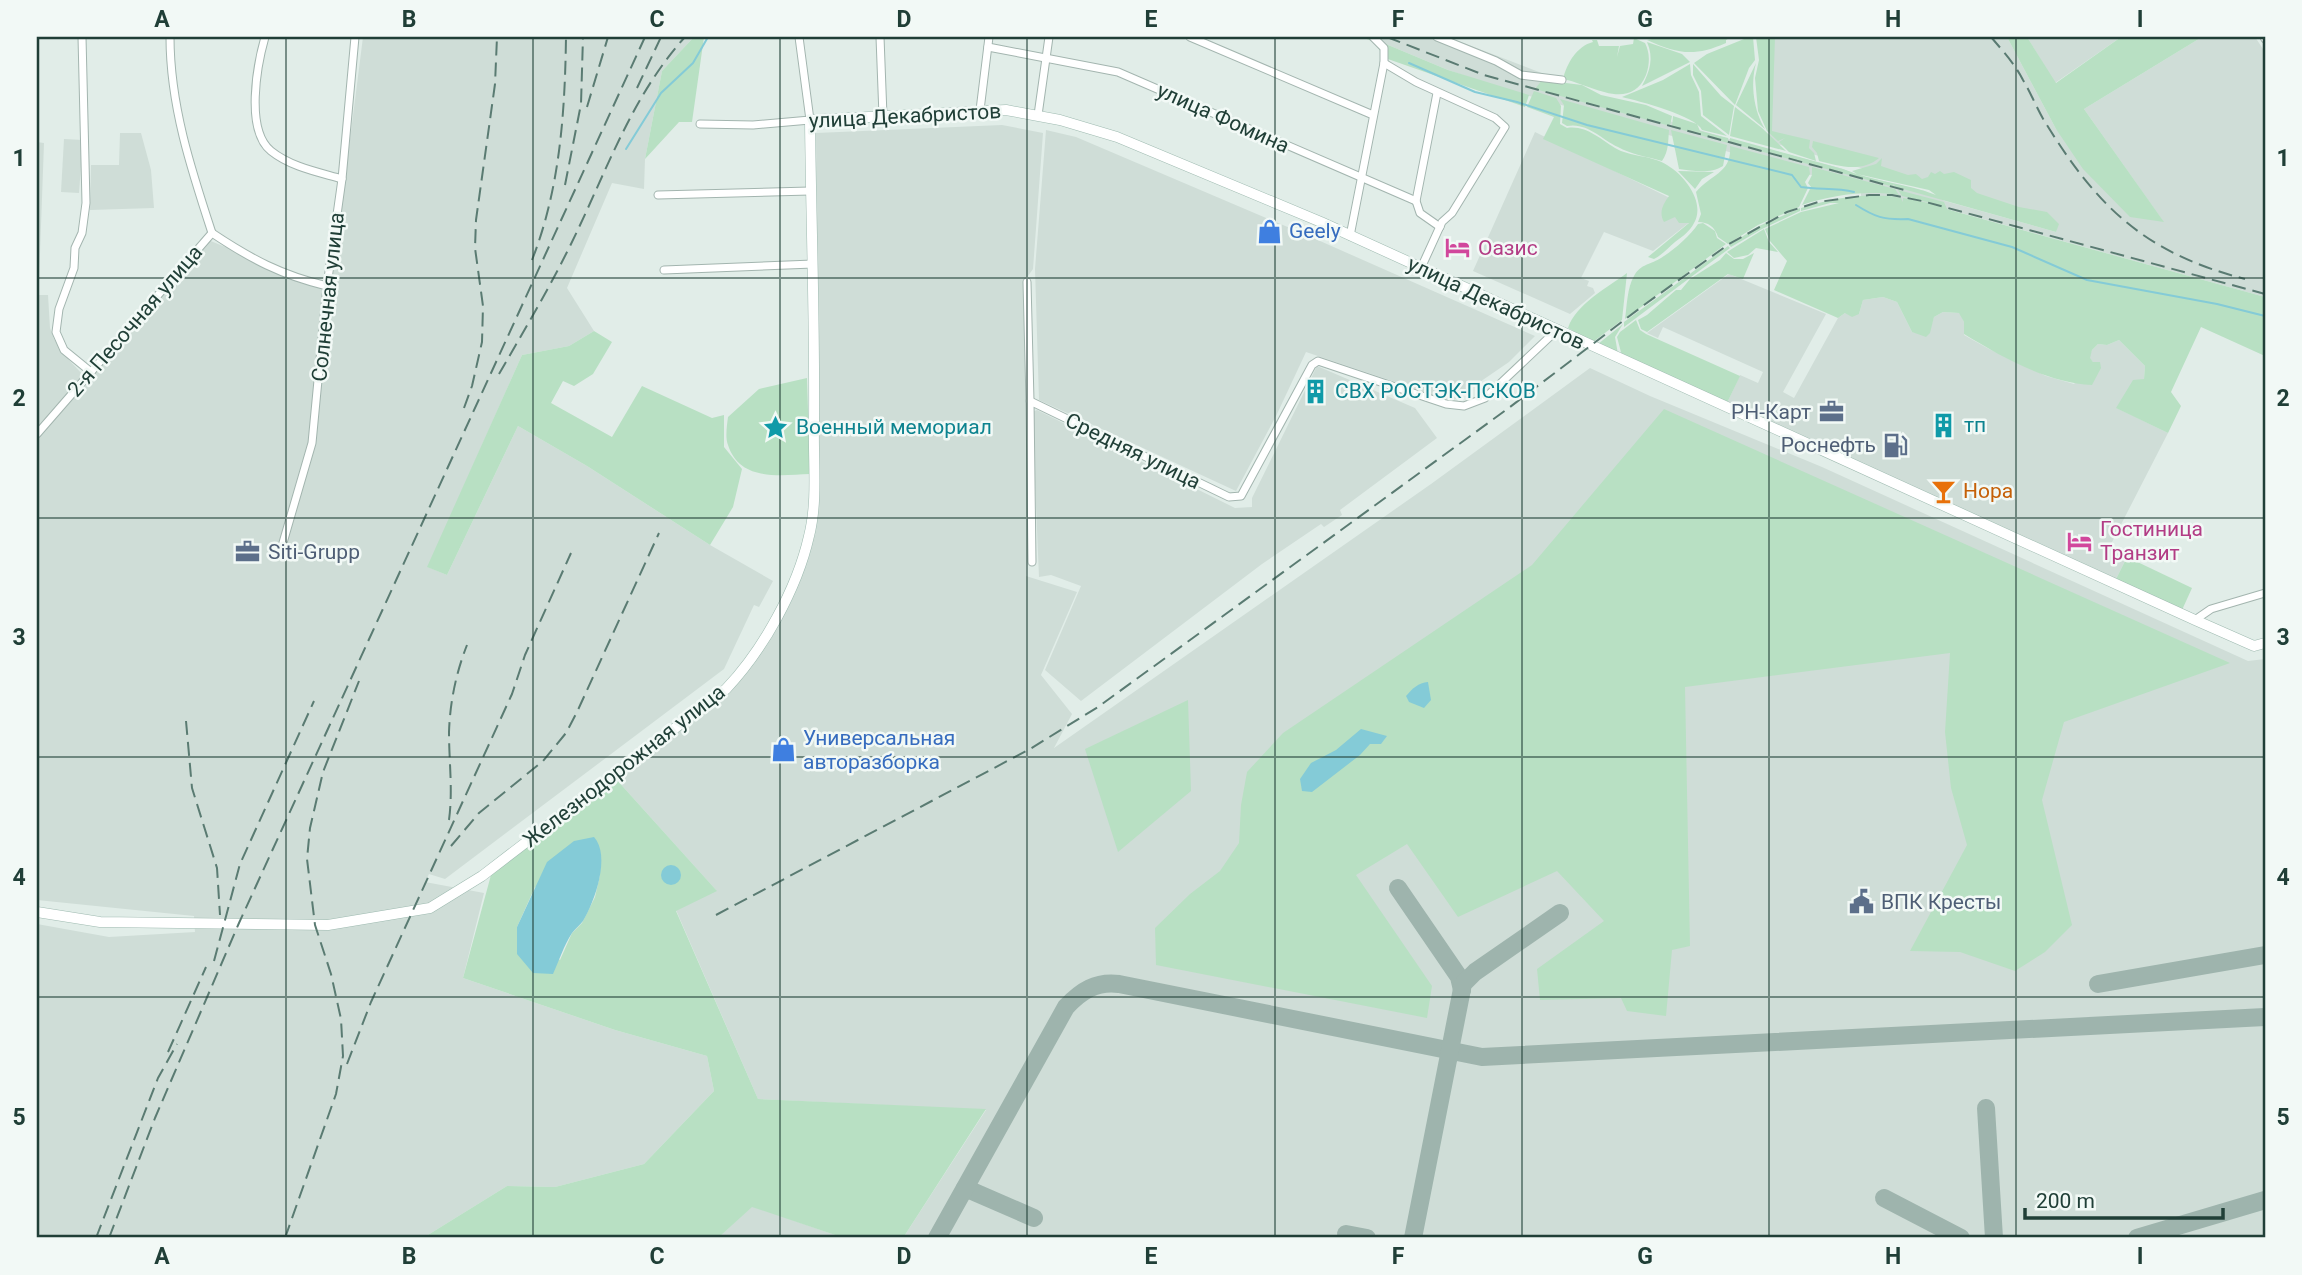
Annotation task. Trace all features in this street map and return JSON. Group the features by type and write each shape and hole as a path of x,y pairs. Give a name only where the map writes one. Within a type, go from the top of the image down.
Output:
{"street":[{"path":"82,37 86,203 82,233 75,248 74,268 59,309 56,332 64,349 90,372"},
{"name":"2-я Песочная улица","path":"37,434 212,233 181,136 170,61 170,37"},
{"path":"265,37 256,71 255,96 259,134 269,150 295,165 342,179"},
{"name":"Солнечная улица","path":"279,553 312,443 355,37"},
{"name":"Железнодорожная улица","path":"37,912 100,922 328,925 430,908 482,876 726,689 741,673 772,626 799,571 810,534 815,333 810,120 799,37"},
{"path":"880,37 883,116"},
{"path":"981,110 989,37"},
{"path":"1038,115 1049,37"},
{"path":"1190,37 1373,115"},
{"path":"1350,236 1384,63 1384,48 1375,37"},
{"path":"1437,37 1496,61 1521,75 1562,80"},
{"name":"улица Фомина","path":"988,47 1118,72 1416,201 1420,214 1440,227"},
{"path":"1384,63 1437,93 1495,118 1505,127 1452,213 1440,227 1421,268"},
{"path":"1416,201 1437,93"},
{"name":"улица Декабристов","path":"700,124 752,125 1006,110 1038,115 1117,137 1350,236 1558,329 1624,362 2195,620 2254,646 2261,643"},
{"path":"658,195 810,191"},
{"path":"212,233 251,259 327,286"},
{"path":"664,270 813,264"},
{"path":"1027,282 1030,401"},
{"name":"Средняя улица","path":"1032,562 1030,401 1229,497 1241,496 1312,365 1318,361 1446,404 1464,406 1485,398 1558,329"},
{"path":"2195,620 2211,609 2265,593"}],"shaded area":[{"path":"363,37 694,37 662,71 645,159 644,189 612,183 567,288 594,331 569,346 522,355 428,567 447,575 518,426 773,581 759,607 754,605 724,669 445,879 429,874 425,882 484,893 463,978 615,1030 707,1056 714,1091 644,1164 555,1187 507,1186 423,1238 37,1238 37,924 109,937 195,932 194,916 37,900 37,295 48,295 50,328 54,339 83,375 89,376 208,240 331,289"},
{"path":"1369,37 1448,37 1552,77 1579,94 1857,175 1925,191 1945,201 2056,232 2057,224 1770,142 1766,37 2007,37 2056,129 2163,221 2084,109 2202,37 2255,37 2265,52 2265,297 1947,209 1861,200 1861,189 1501,88 1448,70"},
{"path":"2027,37 2121,37 2055,83"},
{"path":"1002,125 1043,133 1033,269 1025,280 1029,361 1026,576 1077,592 1041,675 1072,714 1054,748 1431,484 1590,368 1650,396 1822,467 2248,661 2265,659 2265,1238 903,1238 986,1110 758,1099 676,910 716,890 616,779 727,692 801,572 818,486 816,133"},
{"path":"1046,130 1076,137 1535,336 1509,362 1452,401 1306,352 1236,491 1039,400 1035,269"},
{"path":"1535,132 1676,201 1691,221 1653,251 1604,232 1581,278 1589,281 1587,286 1593,288 1595,293 1570,314 1473,271"},
{"path":"120,133 141,133 151,170 154,208 90,210 91,165 119,165"},
{"path":"64,139 83,140 79,193 61,192"},
{"path":"37,142 44,143 39,281 37,281"},
{"path":"1729,274 1826,314 1783,392 1794,398 1838,318 1845,313 1859,314 1863,300 1883,297 1897,302 1912,332 1929,333 1934,317 1943,312 1960,313 1964,322 1964,335 2046,376 2074,384 2093,362 2089,358 2098,344 2107,345 2119,340 2145,366 2144,379 2117,408 2168,433 2110,546 2128,555 2116,579 1727,403 1740,375 1758,383 1763,372 1663,327 1658,338 1647,333"},
{"path":"1317,366 1415,408 1437,438 1340,510 1342,515 1324,527 1321,524 1262,564 1081,701 1045,670 1081,586 1051,575 1039,577 1032,412 1037,410 1235,508 1252,507 1252,498"},
{"path":"752,1206 844,1238 718,1238"}],"green space":[{"path":"694,37 704,37 692,122 679,122 645,159 662,71"},
{"path":"1362,37 1369,37 1448,70 1529,95 1525,107 1385,58 1374,42"},
{"path":"1651,37 1731,37 1726,43 1715,47 1686,52 1647,40 1652,39"},
{"path":"1753,37 1755,60 1749,68 1735,105 1694,63 1707,54"},
{"path":"1756,37 1775,37 1772,131 1810,140 1809,148 1816,161 1789,152 1779,142 1785,138 1778,141 1767,131 1758,111 1755,78 1759,60"},
{"path":"2007,37 2027,37 2056,83 2121,37 2202,37 2084,109 2164,222 2130,217 2083,169 2056,129"},
{"path":"1634,38 1645,43 1649,63 1639,86 1630,92 1609,93 1563,79 1574,56 1582,47 1593,42 1592,40 1597,40 1599,46 1619,46 1617,57 1620,46 1633,44"},
{"path":"1647,42 1682,54 1690,62 1642,86 1650,64"},
{"path":"1756,63 1754,98 1765,129 1736,105"},
{"path":"1690,64 1691,75 1699,92 1701,116 1727,136 1702,130 1689,120 1666,110 1622,97 1663,80"},
{"path":"1693,64 1721,96 1734,106 1729,135 1703,115 1701,91 1693,75"},
{"path":"1542,80 1582,85 1601,95 1646,105 1672,116 1670,126 1535,89"},
{"path":"1534,91 1556,98 1561,106 1560,124 1567,128 1587,131 1621,151 1655,159 1680,175 1691,190 1697,206 1697,215 1688,231 1654,259 1648,257 1689,223 1679,223 1675,217 1664,222 1662,211 1669,196 1543,139 1554,117 1527,107"},
{"path":"1560,99 1669,130 1668,146 1662,161 1618,147 1581,126 1567,126 1562,123 1564,105"},
{"path":"1735,107 1762,128 1786,151 1730,136"},
{"path":"1673,116 1697,124 1700,131 1728,138 1728,143 1672,127"},
{"path":"1671,130 1727,145 1723,166 1707,171 1679,169"},
{"path":"1730,138 1856,173 1852,171 1876,164 1882,158 1881,166 1908,175 1916,174 1922,179 1928,177 1931,172 1954,172 1971,180 1971,188 1977,193 2019,207 2047,212 2059,224 2056,232 1893,184 1894,187 1730,143","holes":["1859,174 1929,190 1936,195"]},
{"path":"1813,141 1879,158 1858,167 1826,163 1819,161 1812,147"},
{"path":"1730,146 1809,167 1810,174 1805,182 1808,188 1799,207 1758,225 1728,244 1718,237 1711,226 1698,222 1701,214 1696,192 1724,168 1730,155"},
{"path":"1812,167 1895,189 1899,195 1850,194 1802,205 1811,187 1808,183"},
{"path":"1678,171 1714,172 1702,179 1695,189"},
{"path":"1898,190 1944,202 1947,209 1957,212 2265,297 2265,356 2201,327 2171,392 2181,406 2168,433 2116,408 2133,380 2144,379 2145,366 2119,340 2107,345 2098,344 2092,350 2090,358 2093,362 2100,362 2101,368 2092,385 2075,383 2025,367 1964,334 1964,322 1959,313 1943,312 1934,317 1930,333 1926,337 1912,332 1897,302 1883,297 1863,300 1859,314 1852,317 1845,313 1838,318 1774,290 1787,261 1770,241 1765,229 1801,212 1839,203 1801,211 1801,208 1851,197 1889,196 1901,198 1903,202 1903,198 1939,205 1902,196"},
{"path":"1800,208 1800,211 1731,247 1729,245 1759,226"},
{"path":"1703,223 1715,231 1717,238 1726,244 1625,319 1630,286 1637,272 1671,251 1698,224"},
{"path":"1764,229 1769,242 1778,252 1756,248 1748,255 1734,258 1727,252"},
{"path":"1728,246 1730,248 1624,327 1624,322"},
{"path":"1726,253 1734,259 1743,259 1754,253 1743,279 1728,274 1647,332 1641,329 1638,320 1676,290 1681,290 1690,279 1720,260"},
{"path":"1627,273 1622,320 1593,342 1568,328 1585,304"},
{"path":"1636,320 1640,330 1646,334 1740,376 1727,403 1622,356 1617,337"},
{"path":"1623,324 1615,337 1618,354 1598,344"},
{"path":"594,331 612,342 593,374 574,386 563,381 551,403 612,437 642,386 712,418 724,415 724,447 742,469 733,507 710,545 587,466 518,426 447,575 427,567 522,355 569,346"},
{"path":"807,378 810,474 762,474 742,465 734,457 727,442 728,417 759,389"},
{"path":"1664,409 2230,663 2064,722 2042,800 2072,925 2045,952 2015,971 1960,952 1910,951 1967,845 1951,788 1945,732 1950,653 1685,687 1690,946 1672,950 1666,1016 1627,1011 1621,998 1540,1000 1537,969 1604,921 1557,871 1458,917 1407,844 1356,875 1432,986 1427,1018 1156,965 1155,928 1190,894 1220,871 1239,843 1241,805 1247,772 1283,733 1532,565"},
{"path":"2127,557 2192,588 2182,610 2116,579"},
{"path":"1188,700 1191,791 1118,852 1085,749"},
{"path":"616,779 717,891 676,911 758,1099 986,1109 903,1238 844,1238 752,1207 718,1238 423,1238 507,1186 555,1187 644,1164 714,1091 707,1056 615,1030 463,978 491,875","holes":["600,875 595,897 582,923 572,933 560,960 517,927 535,887"]}],"water":[{"path":"1428,682 1431,700 1424,708 1409,702 1406,696 1413,688"},
{"path":"1361,729 1387,736 1381,744 1370,744 1312,792 1302,791 1300,779 1311,763 1336,750"},
{"path":"594,837 599,845 601,867 588,912 569,938 553,974 533,973 517,954 517,927 547,862 574,841"},
{"path":"671,865 678,868 681,875 678,882 671,885 664,882 661,875 664,868"}],"waterway":[{"path":"626,149 661,93 693,63 708,37"},
{"path":"1409,63 1475,92 1517,102 1587,125 1792,175 1801,187 1854,192"},
{"path":"1856,205 1880,217 1908,219 2012,247 2087,280 2217,304 2265,316"}],"taxiway":[{"path":"1398,888 1459,977 1462,990"},
{"path":"1413,1238 1463,984 1475,972 1560,913"},
{"path":"2098,984 2265,955"},
{"path":"937,1238 1066,1007 1083,992 1103,984 1119,984 1482,1057 2265,1017"},
{"path":"1986,1108 1994,1238"},
{"path":"965,1188 1034,1218"},
{"path":"1884,1198 1961,1238"},
{"path":"2137,1238 2265,1200"},
{"path":"1346,1234 1367,1238"}],"railway":[{"path":"464,408 482,342 483,306 475,248 476,220 495,84 497,37"},
{"path":"532,260 555,178 564,94 566,37"},
{"path":"565,185 581,104 583,37"},
{"path":"587,107 608,37"},
{"path":"109,1238 155,1118 239,923 645,37"},
{"path":"637,88 661,37"},
{"path":"499,374 559,268 633,113 665,61 685,37"},
{"path":"1387,37 1484,75 1904,190"},
{"path":"1991,37 2016,68 2042,117 2065,152 2105,203 2152,241 2179,256 2245,279"},
{"path":"716,915 1030,749 1098,707 1510,407 1644,305 1729,244 1787,212 1818,202 1869,195 1892,195 2265,294"},
{"path":"451,846 479,813 543,761 566,733 659,533"},
{"path":"347,1064 371,1002 512,694 525,655 571,553"},
{"path":"449,820 451,710 467,645"},
{"path":"285,1238 336,1094 343,1056 341,1019 331,974 315,925 307,859 310,828 323,772 359,681"},
{"path":"214,961 240,864 314,701"},
{"path":"186,721 192,788 217,868 220,915"},
{"path":"168,1052 206,967"},
{"path":"96,1238 158,1078 177,1044"}],"place":[{"name":"Geely","path":"1269,231"},
{"name":"Оазис","path":"1458,248"},
{"name":"СВХ РОСТЭК-ПСКОВ","path":"1315,391"},
{"name":"РН-Карт","path":"1831,412"},
{"name":"тп","path":"1944,425"},
{"name":"Военный мемориал","path":"776,427"},
{"name":"Роснефть","path":"1896,445"},
{"name":"Нора","path":"1943,491"},
{"name":"Гостиница Транзит","path":"2080,541"},
{"name":"Siti-Grupp","path":"248,552"},
{"name":"Универсальная авторазборка","path":"783,750"},
{"name":"ВПК Кресты","path":"1861,902"}]}
